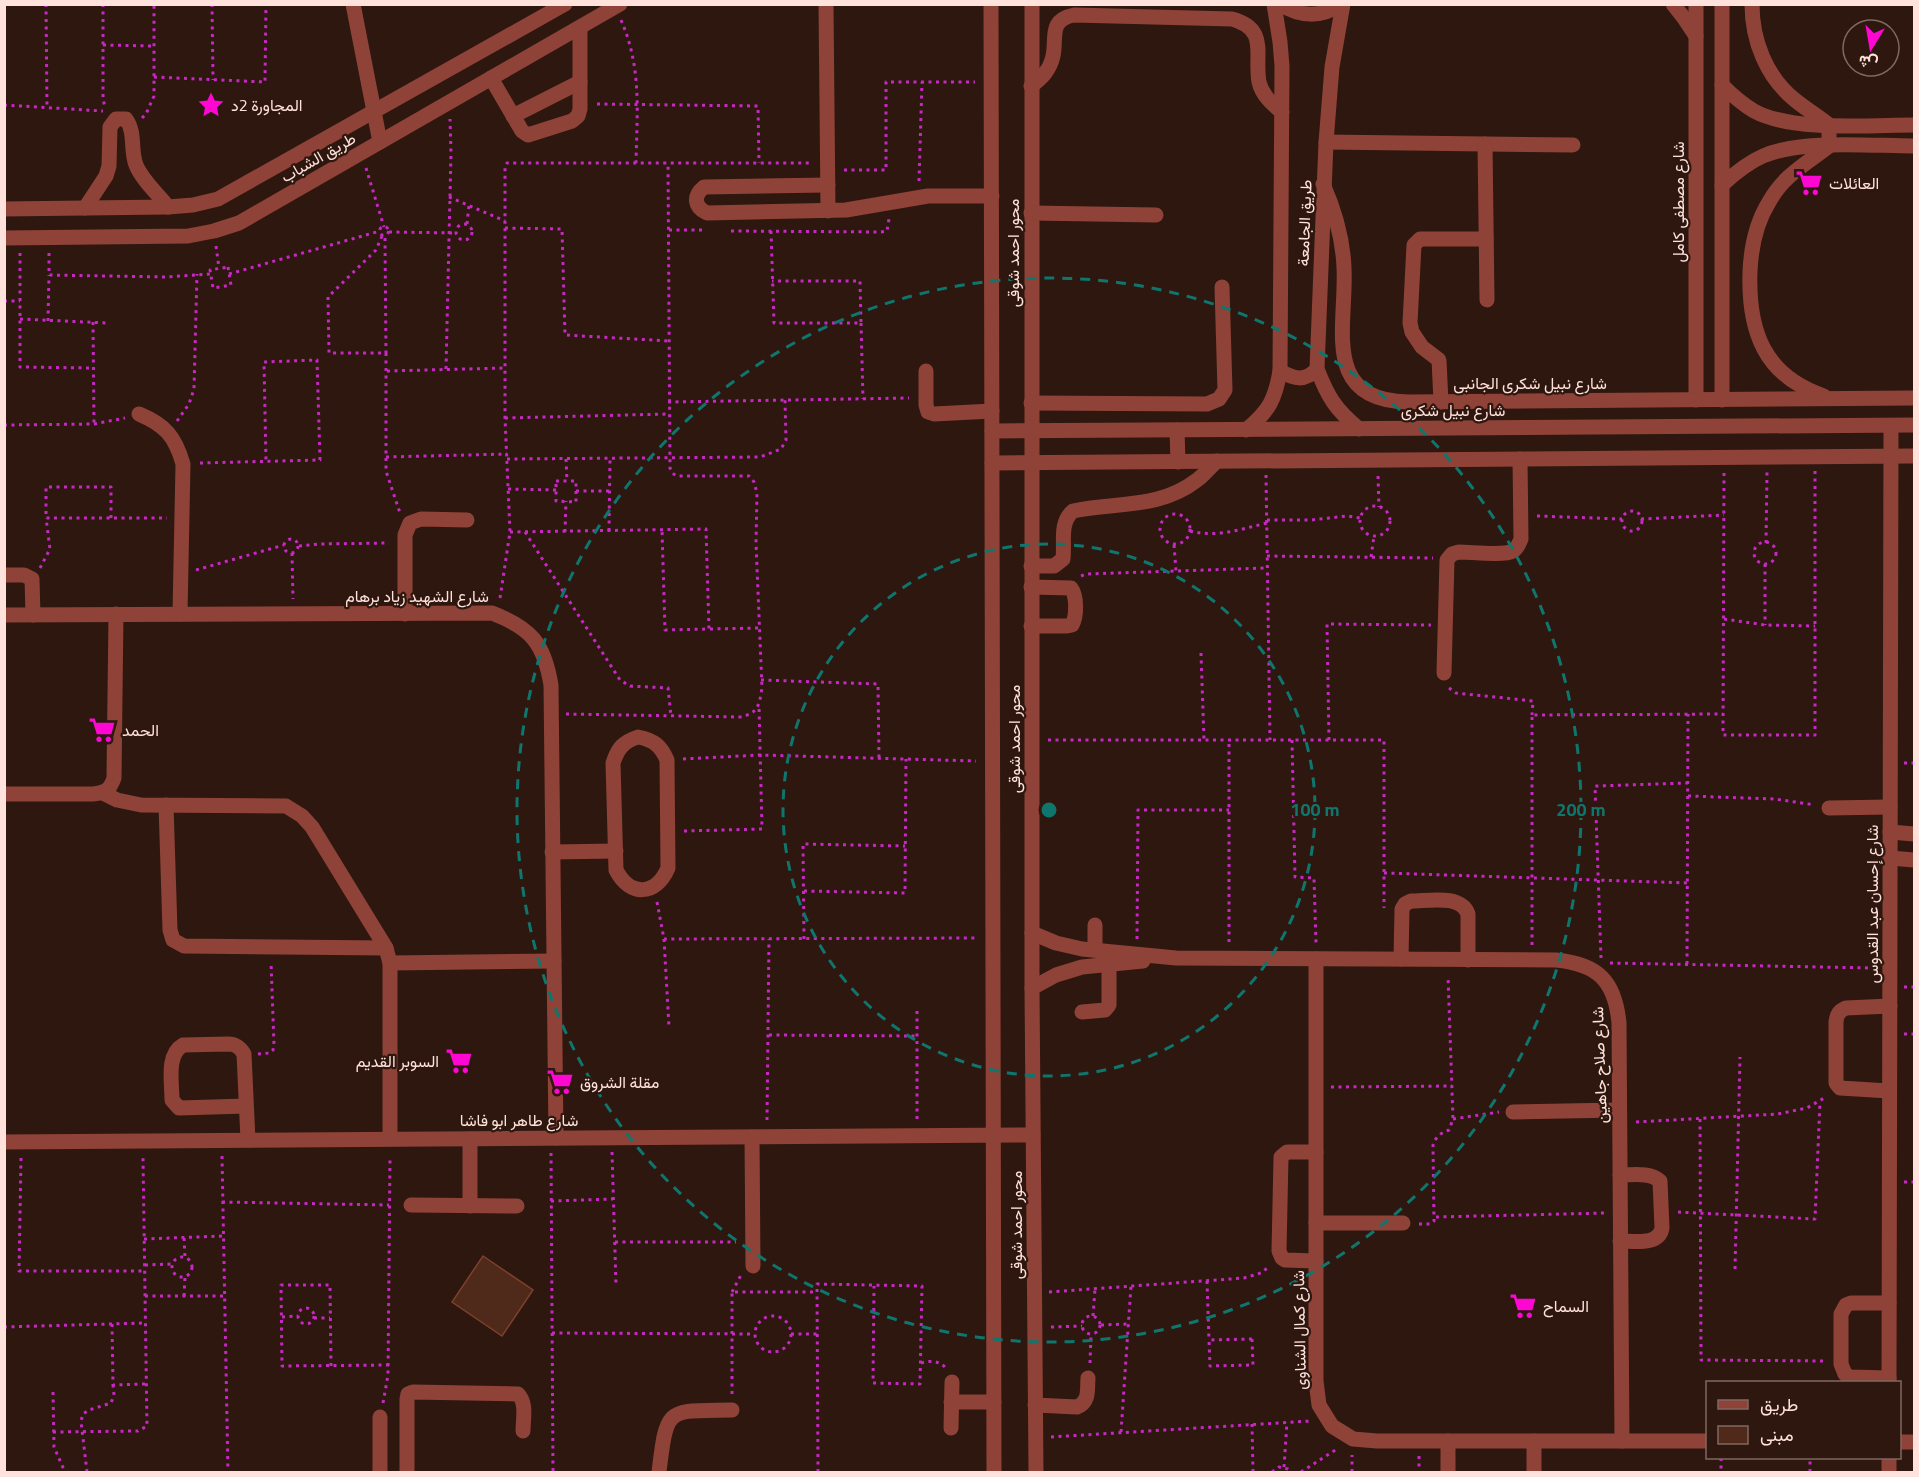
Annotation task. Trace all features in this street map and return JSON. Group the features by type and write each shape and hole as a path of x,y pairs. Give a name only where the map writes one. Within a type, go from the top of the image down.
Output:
{"street":[{"path":"353,4 380,142"},
{"name":"طريق الشباب","path":"4,209 193,206 218,199 564,4"},
{"path":"826,4 828,211"},
{"name":"محور احمد شوقى","path":"991,4 994,1473"},
{"name":"محور احمد شوقى","path":"1032,4 1031,740 1036,1473"},
{"name":"طريق الجامعة","path":"1246,430 1264,415 1276,394 1280,371 1282,112 1280,42 1274,4"},
{"path":"1280,4 1293,12 1306,14 1326,12 1342,4"},
{"name":"طريق الجامعة","path":"1342,4 1332,67 1323,184 1317,369 1326,393 1340,414 1359,429"},
{"path":"1673,4 1696,37"},
{"name":"شارع مصطفى كامل","path":"1696,4 1696,400"},
{"path":"1722,4 1722,400"},
{"path":"1752,4 1752,25 1767,66 1794,100 1829,125"},
{"name":"طريق الشباب","path":"12,238 188,236 239,223 618,6"},
{"path":"1031,86 1043,77 1049,67 1053,56 1055,32 1058,23 1064,17 1074,15 1232,19 1242,22 1257,38 1259,82 1272,104 1282,112"},
{"path":"491,78 522,131 528,135 572,121 578,116 580,103 580,27"},
{"path":"513,116 580,82"},
{"path":"1722,85 1737,100 1755,112 1775,120 1796,124 1907,125 1914,117"},
{"path":"84,208 106,176 109,166 110,127 116,119 126,119 131,126 136,164 141,174 168,207"},
{"path":"1829,125 1829,146"},
{"path":"1326,142 1573,145"},
{"path":"1485,144 1487,300"},
{"path":"1829,146 1795,170 1769,201 1754,238 1750,288 1751,314 1758,338 1770,359 1794,382 1808,391 1832,399"},
{"path":"1722,185 1741,168 1764,155 1790,148 1914,146"},
{"path":"828,172 704,187 699,191 696,204 706,213 828,211 866,208 919,198 960,195 992,196"},
{"name":"شارع نبيل شكرى الجانبى","path":"1323,184 1336,217 1343,252 1342,355 1348,372 1359,385 1374,396 1390,401 1441,402 1914,398"},
{"path":"1031,213 1156,215"},
{"path":"1441,402 1439,360 1422,347 1412,332 1410,323 1414,246 1420,239 1486,239"},
{"path":"1696,269 1722,268"},
{"path":"1031,403 1207,404 1219,399 1225,390 1222,287"},
{"path":"1280,371 1297,379 1305,378 1317,369"},
{"path":"926,371 928,412 934,414 992,411"},
{"path":"1592,401 1592,428"},
{"path":"139,414 155,420 169,432 178,446 183,464 180,614"},
{"name":"شارع نبيل شكرى","path":"992,431 1914,425"},
{"name":"شارع إحسان عبد القدوس","path":"1889,1380 1891,426"},
{"path":"1177,430 1178,462"},
{"path":"992,463 1914,456"},
{"path":"1444,673 1446,560 1452,554 1459,552 1512,551 1518,546 1521,539 1520,459"},
{"path":"1031,566 1054,566 1063,559 1064,524 1067,516 1073,511 1149,502 1174,494 1198,480 1217,461"},
{"path":"405,614 406,536 410,523 421,519 466,520"},
{"path":"4,575 24,575 32,579 33,615"},
{"path":"1031,587 1071,588 1075,595 1075,617 1072,625 1031,626"},
{"name":"شارع الشهيد زياد برهام","path":"4,615 492,613 515,622 534,638 546,660 550,685 554,960 553,1138"},
{"path":"103,793 109,789 114,777 116,614"},
{"path":"638,737 651,740 662,748 667,760 668,868 663,879 654,887 643,890 631,888 622,881 616,870 613,763 617,751 626,741 638,737"},
{"path":"4,794 103,793 126,803 286,806 302,816 312,827 386,948 390,963 390,1139"},
{"path":"166,805 170,930 173,940 184,946 386,948"},
{"path":"1829,808 1890,807"},
{"path":"1890,832 1914,834"},
{"path":"552,852 616,851"},
{"path":"1890,858 1914,860"},
{"path":"1401,959 1402,909 1411,901 1455,902 1466,908 1468,960"},
{"path":"1095,925 1095,950"},
{"name":"شارع صلاح جاهين","path":"1032,933 1056,943 1095,950 1176,958"},
{"name":"شارع صلاح جاهين","path":"1032,988 1073,969 1176,958 1532,960 1576,962 1594,971 1608,985 1617,1003 1622,1441"},
{"name":"شارع كمال الشناوى","path":"1316,959 1316,1380 1319,1405 1328,1420"},
{"path":"390,963 554,960"},
{"path":"1082,1012 1105,1010 1109,1005 1109,964"},
{"path":"1890,1006 1846,1008 1840,1011 1837,1015 1836,1077 1836,1083 1840,1088 1890,1091"},
{"path":"246,1106 179,1108 172,1100 172,1060 178,1048 183,1045 235,1044 241,1048 244,1054 248,1140"},
{"path":"1513,1112 1619,1116"},
{"name":"شارع طاهر ابو فاشا","path":"4,1142 1033,1135"},
{"path":"753,1266 752,1242 759,1137"},
{"path":"470,1139 470,1206"},
{"path":"1316,1152 1287,1152 1281,1157 1279,1251 1282,1258 1286,1260 1316,1261"},
{"path":"1620,1175 1654,1177 1661,1188 1661,1234 1651,1240 1620,1241"},
{"path":"411,1205 517,1206"},
{"path":"1316,1223 1403,1224"},
{"path":"1889,1303 1851,1303 1846,1305 1841,1314 1842,1370 1850,1377 1889,1380"},
{"path":"1035,1405 1077,1407 1083,1405 1086,1400 1088,1378"},
{"path":"951,1428 952,1382"},
{"path":"406,1473 407,1399 408,1394 413,1392 513,1392 522,1399 523,1431"},
{"path":"951,1402 994,1402"},
{"path":"659,1473 664,1433 667,1423 674,1415 684,1411 732,1410"},
{"path":"380,1417 380,1473"},
{"path":"1328,1420 1332,1426 1353,1439 1377,1441 1706,1441"},
{"path":"1448,1441 1448,1473"},
{"path":"1534,1441 1534,1473"}],"path":[{"path":"46,4 47,108"},
{"path":"103,4 103,98 110,127"},
{"path":"131,126 146,114 154,96 154,4"},
{"path":"212,4 213,80"},
{"path":"154,77 265,82 266,4"},
{"path":"618,6 631,43 636,69 636,163"},
{"path":"103,45 154,46"},
{"path":"492,613 500,597 510,532 505,418 505,168 507,163 759,163 828,172 886,170 886,82 992,82"},
{"path":"919,198 922,82"},
{"path":"446,369 451,153 449,103"},
{"path":"580,103 758,106 759,163"},
{"path":"4,105 105,111"},
{"path":"362,153 384,227 376,250 328,297 329,353 386,353"},
{"path":"667,832 762,829 757,493 754,482 749,476 677,476 670,468 668,163"},
{"path":"449,197 505,221"},
{"path":"725,230 886,231 889,203"},
{"path":"229,274 389,232 448,232 455,233 460,239 469,239 472,231 467,224 469,205"},
{"path":"455,233 459,225 467,224"},
{"path":"384,227 388,228 389,232"},
{"path":"505,228 562,229 565,335 669,340"},
{"path":"669,230 714,230"},
{"path":"214,231 219,268"},
{"path":"771,231 774,323 861,323"},
{"path":"299,546 406,536 386,471 387,371 382,234"},
{"path":"12,238 20,301 20,367 93,368"},
{"path":"48,321 50,238"},
{"path":"228,267 231,285 213,288 210,270 219,268 228,267"},
{"path":"49,275 167,277 211,273"},
{"path":"169,432 189,404 194,389 197,274"},
{"path":"772,281 861,281 863,399"},
{"path":"4,301 20,301"},
{"path":"20,319 107,323"},
{"path":"93,322 94,424"},
{"path":"183,464 266,462 320,460 317,360 264,362 266,462"},
{"path":"387,371 505,368"},
{"path":"669,402 926,398"},
{"path":"507,459 760,457 781,449 786,440 785,400"},
{"path":"4,425 94,424 139,414"},
{"path":"505,418 668,414"},
{"path":"386,457 507,454"},
{"path":"1724,457 1723,735 1815,735 1815,457"},
{"path":"1766,543 1767,457"},
{"path":"566,459 567,481"},
{"path":"609,531 610,459"},
{"path":"1266,460 1270,740"},
{"path":"1378,460 1379,507"},
{"path":"556,481 567,481 576,482 576,502 556,501 556,481"},
{"path":"32,579 50,549 46,518 46,487 111,487 111,518"},
{"path":"508,489 556,490"},
{"path":"576,491 609,491"},
{"path":"565,532 566,501"},
{"path":"1369,507 1379,507 1387,513 1389,523 1384,532 1374,536 1369,535 1361,528 1360,518 1369,507"},
{"path":"1632,511 1640,515 1640,527 1632,531 1625,527 1622,519 1624,515 1632,511"},
{"path":"1176,514 1182,516 1190,525 1190,531 1185,541 1174,544 1168,543 1161,534 1160,528 1165,518 1176,514"},
{"path":"1521,514 1622,519"},
{"path":"1641,519 1724,515"},
{"path":"1190,531 1219,534 1267,522 1340,516 1360,518"},
{"path":"46,518 183,518"},
{"path":"510,532 706,529 709,629"},
{"path":"662,530 665,630 759,628"},
{"path":"525,532 620,680 630,686 668,688 671,716"},
{"path":"1371,557 1374,536"},
{"path":"181,575 284,545 292,538 299,546"},
{"path":"1766,543 1774,547 1776,552 1773,561 1765,564 1756,560 1754,555 1757,546 1766,543"},
{"path":"1174,544 1176,571"},
{"path":"284,545 285,549 292,553"},
{"path":"292,553 299,546"},
{"path":"292,553 294,614"},
{"path":"1267,556 1417,557 1446,560"},
{"path":"1765,564 1765,625"},
{"path":"1071,588 1078,578 1086,574 1267,568"},
{"path":"1723,619 1765,625 1815,626"},
{"path":"1329,740 1327,624 1445,625"},
{"path":"1200,653 1204,740"},
{"path":"1444,673 1450,690 1456,693 1533,701 1532,960"},
{"path":"761,680 878,684 879,759"},
{"path":"550,714 740,717 751,714 759,705"},
{"path":"1687,964 1689,714"},
{"path":"1532,715 1724,714"},
{"path":"1031,740 1384,740 1384,916"},
{"path":"1229,740 1229,958"},
{"path":"1292,740 1295,877 1314,878 1316,959"},
{"path":"667,760 760,755 993,762"},
{"path":"804,891 905,893 906,759"},
{"path":"1688,783 1595,786 1601,962 1890,968"},
{"path":"1688,796 1775,799 1829,808"},
{"path":"1137,954 1138,810 1229,810"},
{"path":"804,939 803,844 905,846"},
{"path":"1384,873 1688,883"},
{"path":"654,887 664,939 669,1027"},
{"path":"664,939 994,938"},
{"path":"759,1137 768,1035 769,939"},
{"path":"244,1054 270,1053 273,1050 271,947"},
{"path":"1403,1224 1430,1224 1434,1221 1433,1145 1439,1134 1449,1130 1453,1119 1447,959"},
{"path":"917,1008 917,1136"},
{"path":"768,1035 917,1036"},
{"path":"1735,1269 1740,1057"},
{"path":"1316,1087 1452,1086"},
{"path":"1619,1116 1700,1119 1793,1112 1820,1102 1840,1088"},
{"path":"1661,1212 1815,1219 1820,1102"},
{"path":"1453,1119 1513,1112"},
{"path":"1700,1119 1701,1360 1841,1361"},
{"path":"553,1138 551,1201 553,1473"},
{"path":"612,1138 616,1285"},
{"path":"380,1417 386,1392 388,1365 390,1139"},
{"path":"221,1140 228,1473"},
{"path":"53,1432 144,1430 147,1426 143,1141"},
{"path":"21,1142 19,1271 145,1271"},
{"path":"551,1201 614,1198"},
{"path":"222,1202 411,1205"},
{"path":"1435,1217 1620,1213"},
{"path":"144,1239 223,1236"},
{"path":"184,1238 185,1257 192,1264 192,1270 185,1277 184,1296"},
{"path":"615,1242 752,1242"},
{"path":"185,1257 174,1259 172,1264 175,1274 185,1277"},
{"path":"1035,1293 1244,1278 1261,1273 1282,1258"},
{"path":"145,1264 172,1264"},
{"path":"1207,1281 1209,1340 1210,1366 1253,1365 1252,1339 1209,1340"},
{"path":"331,1366 330,1284 281,1285 282,1366 331,1366 388,1365"},
{"path":"818,1473 817,1284 922,1286 920,1384 873,1383 874,1286"},
{"path":"1121,1432 1131,1286"},
{"path":"1093,1316 1095,1289"},
{"path":"732,1410 732,1292 817,1292"},
{"path":"145,1296 224,1296"},
{"path":"298,1316 305,1308 312,1311 314,1318"},
{"path":"281,1317 298,1316"},
{"path":"298,1316 300,1322 307,1324 314,1318 330,1318"},
{"path":"772,1316 785,1321 791,1334 786,1347 772,1352 760,1347 754,1334 760,1321 772,1316"},
{"path":"1093,1316 1101,1325"},
{"path":"1093,1316 1085,1319 1082,1326 1085,1332 1091,1334 1098,1332 1101,1325"},
{"path":"4,1327 145,1323"},
{"path":"87,1473 82,1432 83,1414 111,1403 114,1395 112,1324"},
{"path":"1101,1325 1128,1324"},
{"path":"1035,1327 1082,1326"},
{"path":"552,1333 754,1334"},
{"path":"791,1334 818,1334"},
{"path":"1088,1378 1091,1334"},
{"path":"921,1363 939,1362 948,1370 952,1382"},
{"path":"113,1385 146,1384"},
{"path":"52,1392 54,1447 65,1473"},
{"path":"1036,1438 1328,1420"},
{"path":"1284,1467 1287,1422"},
{"path":"1252,1424 1253,1473"},
{"path":"1301,1473 1353,1439"},
{"path":"1272,1473 1279,1467 1284,1467 1291,1473"}],"building":[{"path":"483,1256 533,1290 502,1336 452,1302"}],"place":[{"name":"المجاورة 2د","path":"211,105"},
{"name":"العائلات","path":"1809,183"},
{"name":"الحمد","path":"102,730"},
{"name":"السوبر القديم","path":"459,1061"},
{"name":"مقلة الشروق","path":"560,1082"},
{"name":"السماح","path":"1523,1306"}]}
